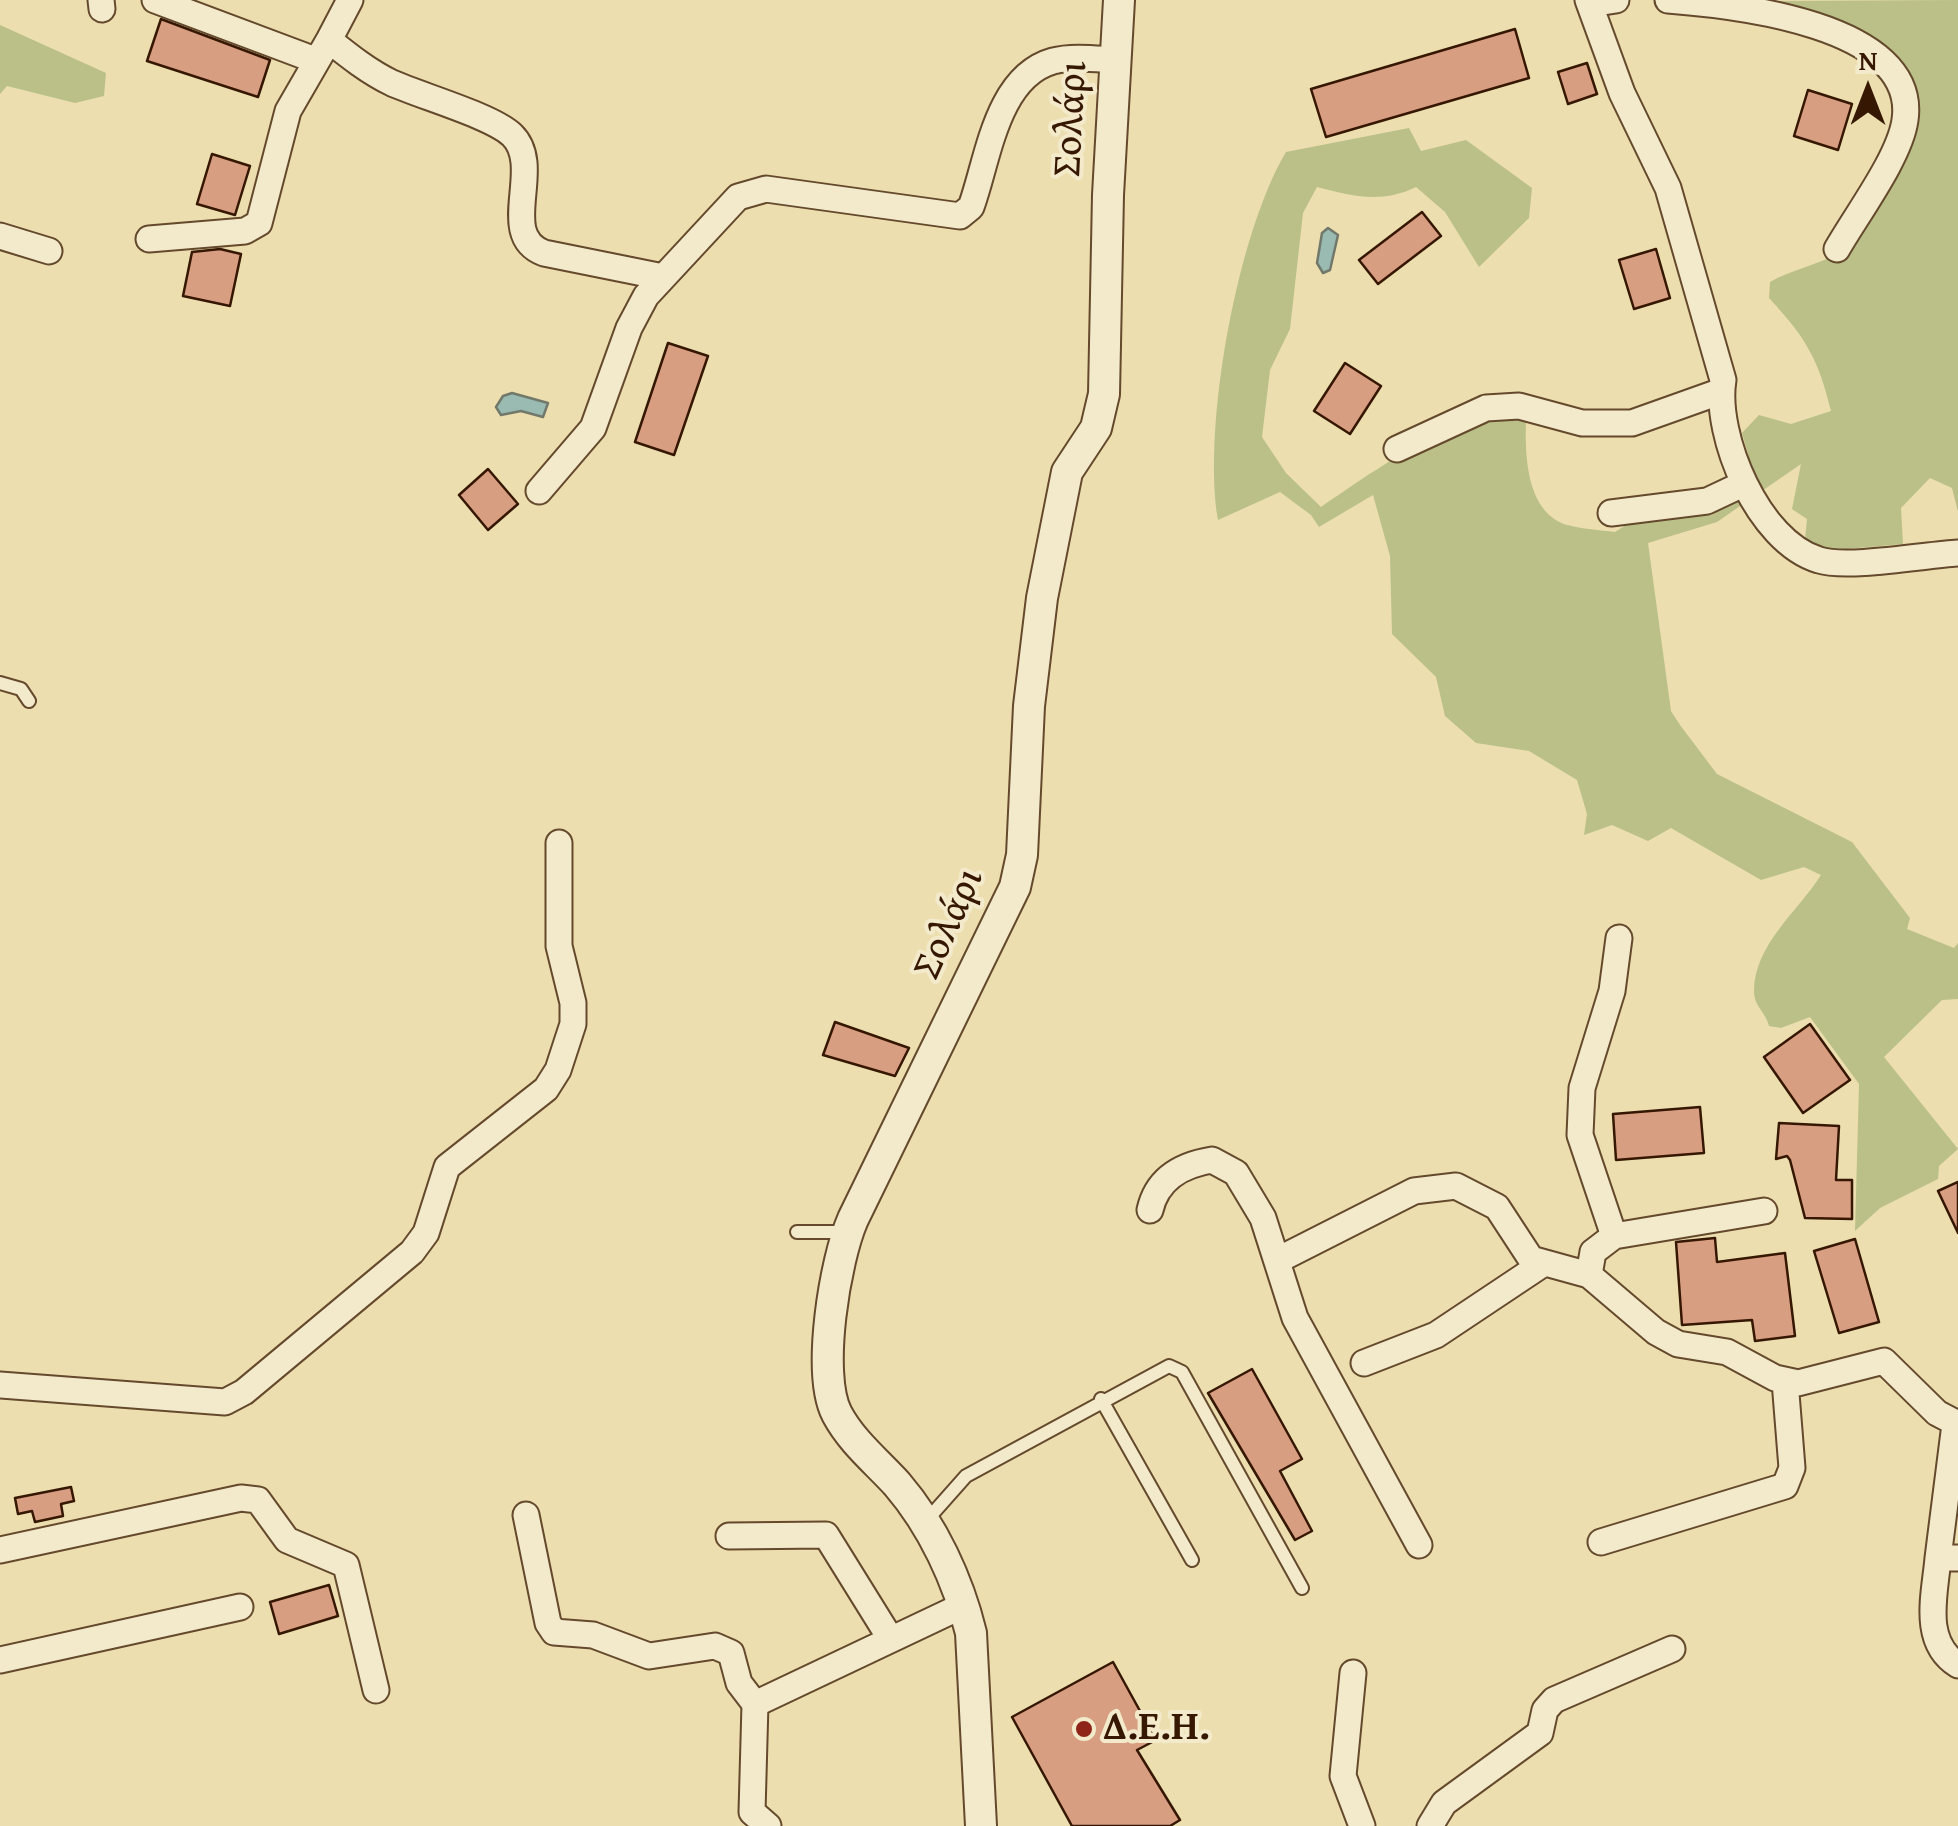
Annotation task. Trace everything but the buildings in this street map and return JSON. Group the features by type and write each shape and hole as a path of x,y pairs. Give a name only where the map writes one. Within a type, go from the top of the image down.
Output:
{"street":[{"path":"154,0 322,50 510,133 524,155 523,231 537,250 663,278"},
{"path":"148,239 245,231 259,223 288,111 350,0"},
{"name":"Σολάρι","path":"981,1826 971,1633 964,1605 925,1522 856,1442 833,1404 834,1296 847,1232 1016,886 1022,854 1030,689 1042,598 1067,472 1096,428 1104,394 1119,0"},
{"path":"1616,0 1589,2 1616,78 1662,173 1681,226 1723,380 1719,392 1743,484 1770,522 1805,554 1820,560 1958,552"},
{"path":"1668,0 1736,7 1810,24 1867,50 1895,74 1906,105 1900,139 1838,249"},
{"path":"539,491 593,428 638,310 727,206 751,191 960,216 971,207 1000,117 1023,78 1053,61 1116,60"},
{"path":"0,236 49,251"},
{"path":"1397,449 1486,408 1519,406 1582,424 1632,423 1719,392"},
{"path":"1611,513 1707,502 1743,484"},
{"path":"0,1384 224,1402 244,1392 412,1252 426,1233 447,1167 546,1089 558,1070 572,1024 572,1003 559,946 559,842"},
{"path":"1614,1236 1580,1135 1582,1088 1612,991 1619,938"},
{"path":"1150,1210 1158,1186 1175,1173 1206,1161 1226,1164 1263,1218 1295,1318 1419,1546"},
{"path":"1278,1260 1374,1208 1414,1191 1443,1185 1487,1198 1507,1218 1522,1251 1541,1265 1589,1276 1663,1336 1686,1346 1727,1352 1784,1381 1809,1381 1884,1362 1956,1424 1948,1558 1934,1634 1941,1650 1958,1665"},
{"path":"1589,1276 1592,1252 1614,1236 1764,1211"},
{"path":"1364,1363 1436,1336 1541,1265"},
{"path":"1601,1542 1784,1486 1792,1468 1784,1381"},
{"path":"0,1550 240,1498 258,1500 287,1540 346,1565 376,1690"},
{"path":"526,1515 548,1623 554,1632 593,1634 649,1656 722,1646 731,1653 739,1683 755,1704 752,1812 768,1826"},
{"path":"729,1536 826,1535 890,1638"},
{"path":"755,1704 964,1605"},
{"path":"0,1660 240,1607"},
{"path":"1430,1826 1444,1803 1540,1733 1548,1704 1672,1649"},
{"path":"1353,1673 1343,1776 1362,1826"}],"lane":[{"path":"0,682 21,689 28,701"},
{"path":"796,1232 847,1232"},
{"path":"925,1522 966,1476 1169,1366 1182,1372 1302,1588"},
{"path":"1102,1400 1192,1560"}],"green space":[{"path":"1958,0 1958,512 1952,488 1930,478 1901,508 1903,544 1824,551 1805,539 1807,519 1792,509 1801,464 1717,522 1648,543 1671,711 1717,774 1852,842 1910,918 1907,929 1954,948 1958,943 1958,999 1942,1000 1884,1057 1958,1149 1939,1166 1938,1179 1880,1208 1855,1231 1859,1084 1810,1017 1781,1028 1769,1026 1754,991 1761,958 1769,943 1821,875 1804,867 1761,880 1671,828 1648,841 1612,825 1584,835 1587,814 1577,780 1529,751 1476,743 1445,716 1436,677 1392,634 1390,556 1373,495 1319,527 1311,515 1280,492 1218,520 1215,435 1239,280 1252,231 1286,152 1409,128 1421,151 1466,140 1532,188 1529,218 1479,267 1445,212 1416,187 1379,197 1317,187 1303,213 1290,329 1270,370 1262,437 1286,473 1321,507 1392,460 1445,433 1499,419 1526,419 1530,480 1543,508 1553,518 1567,525 1615,532 1634,520 1712,515 1756,483 1742,433 1759,415 1791,424 1831,411 1809,350 1769,298 1770,282 1833,256 1855,237 1907,139 1913,105 1908,79 1892,58 1870,41 1771,1"},
{"path":"0,25 106,73 104,96 75,103 7,86 0,94"}],"water":[{"path":"1328,228 1338,235 1330,270 1323,273 1317,263 1322,233"},
{"path":"512,393 548,403 543,417 521,411 501,415 496,407 503,396"}],"place":[{"name":"Δ.Ε.Η.","path":"1084,1729"}]}
